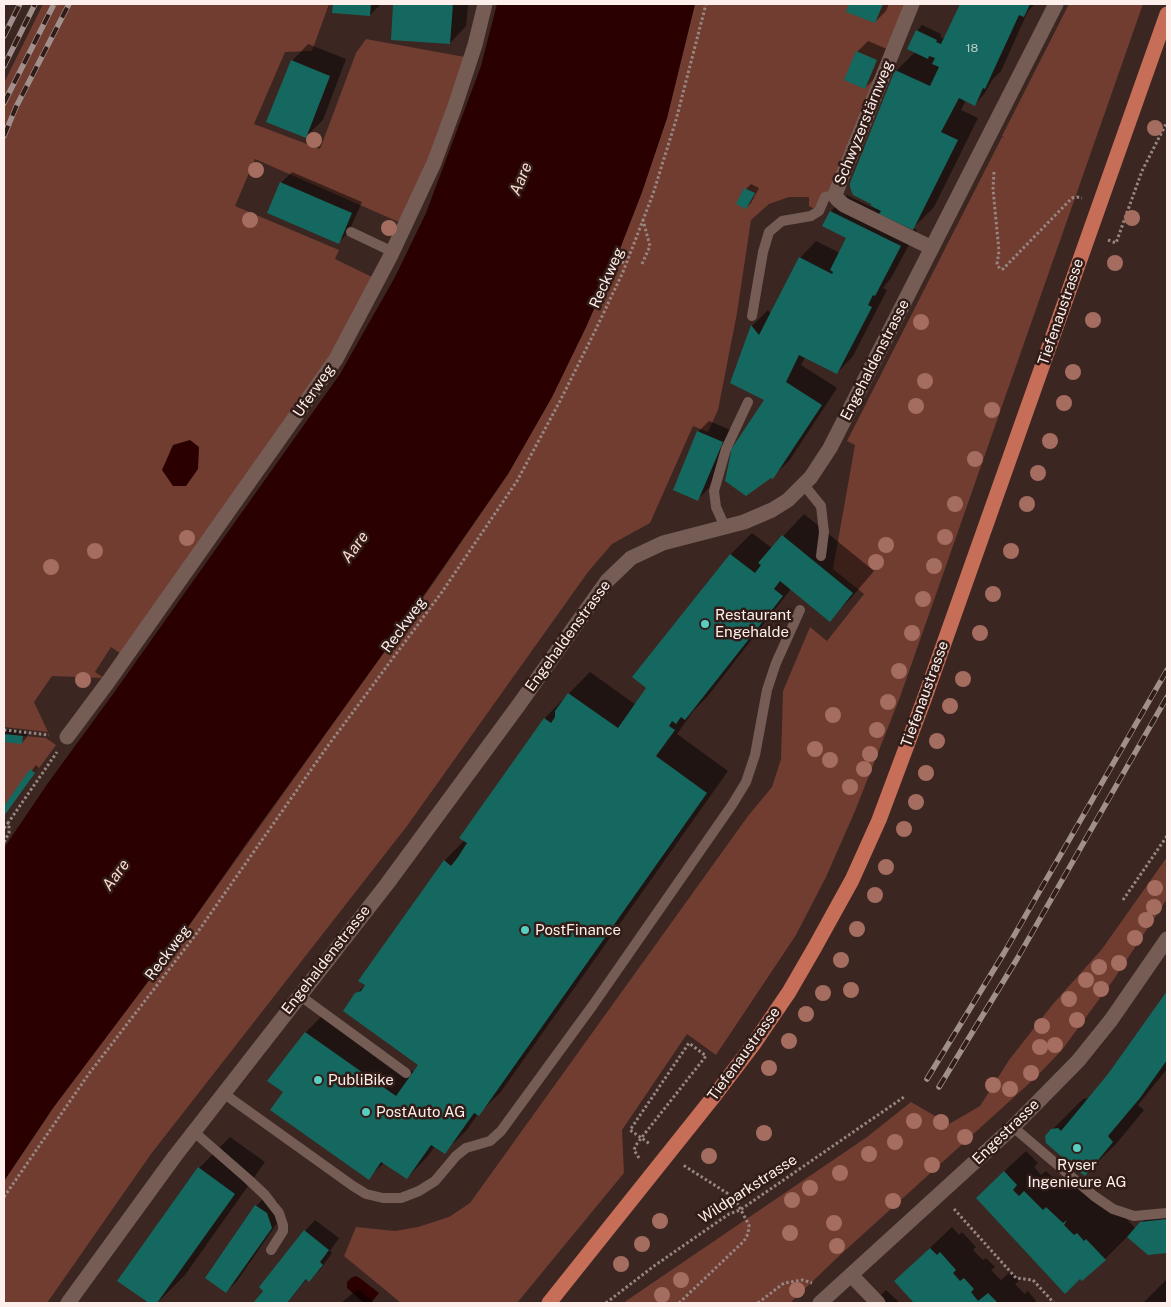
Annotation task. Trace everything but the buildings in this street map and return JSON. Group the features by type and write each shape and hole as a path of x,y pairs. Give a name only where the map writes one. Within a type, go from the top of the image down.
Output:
{"main road":[{"name":"Tiefenaustrasse","path":"549,1303 715,1095 752,1045 793,984 852,880 878,820 924,697 1167,14"}],"street":[{"name":"Uferweg","path":"67,737 114,674 336,359 393,252 434,163 455,106 485,4"},
{"name":"Schwyzerstärnweg","path":"912,4 836,195 837,199 844,204 932,248"},
{"name":"Engehaldenstrasse","path":"68,1303 193,1131 393,876 607,581 632,558 663,543 744,522 772,510 788,500 804,486 822,462 1056,4"},
{"name":"Engestrasse","path":"820,1303 1012,1127 1078,1061 1096,1040 1167,939"},
{"path":"851,1275 878,1303"}],"lane":[{"path":"752,316 763,252 769,232 782,221 811,216 819,211 825,197 836,195"},
{"path":"351,232 393,252"},
{"path":"725,527 716,507 714,491 726,448 748,402"},
{"path":"804,486 820,506 824,532 821,556"},
{"path":"223,1093 366,1194 383,1198 402,1198 419,1191 435,1181 456,1156 466,1148 490,1141 501,1131 593,1005 746,782 755,755 767,690 776,663 800,610"},
{"path":"299,995 406,1073"},
{"path":"1012,1127 1094,1196 1113,1209 1134,1216 1167,1213"},
{"path":"193,1131 265,1195 279,1213 284,1225 283,1231 271,1250"}],"path":[{"name":"Reckweg","path":"4,1197 88,1075 197,933 327,747 442,592 511,489 560,402 626,264 653,194 676,120 706,4"},
{"path":"1089,232 1116,243 1142,171 1167,122"},
{"path":"997,164 993,189 999,251 997,264 1000,269 1003,269 1072,198"},
{"path":"642,264 650,246 643,220"},
{"path":"613,257 626,264"},
{"path":"4,730 67,737 4,828"},
{"path":"4,842 9,833 10,825 8,823"},
{"path":"1123,900 1167,836"},
{"path":"646,1132 706,1056 689,1044 630,1130 654,1146"},
{"name":"Wildparkstrasse","path":"606,1303 654,1266 730,1214 740,1210 904,1097"},
{"path":"678,1162 727,1193 736,1201 749,1225 748,1234 744,1241 680,1303"},
{"path":"951,1206 1016,1278 1032,1280 1054,1303"},
{"path":"758,1303 784,1284 792,1281 803,1280 816,1286"}],"shaded area":[{"path":"43,4 329,4 312,51 285,52 254,124 320,149 356,53 366,39 465,57 428,161 401,223 255,159 235,206 339,250 335,259 374,278 331,356 121,654 111,647 95,672 104,678 52,676 34,702 48,732 4,727 4,83"},
{"path":"695,4 912,4 835,191 818,211 809,206 809,197 789,197 769,204 751,220 737,313 718,410 708,432 693,426 650,523 612,544 588,572 407,826 151,1154 47,1303 4,1303 4,1181 53,1108 171,951 432,585 508,474 552,397 616,259 642,192 667,118"},
{"path":"1069,4 1143,4 900,697 855,811 826,877 796,935 716,1055 687,1034 622,1130 624,1173 517,1303 401,1303 344,1256 356,1227 395,1231 418,1227 449,1217 470,1203 748,816 772,787 781,759 783,691 810,627 827,641 864,594 833,569 855,445 847,441 1002,137 1005,138 1002,136"},
{"path":"4,734 46,738 56,745 4,816"},
{"path":"1167,857 1167,899 1114,979 1062,1050 1034,1079 790,1303 623,1303 867,1137 911,1102 949,1124 980,1106 1009,1060 1053,1004 1102,949"}],"water":[{"name":"Aare","path":"497,4 695,4 667,118 642,192 616,259 552,397 508,474 380,658 171,951 53,1108 4,1181 4,848 48,783 340,374 395,277 426,213 481,66"},
{"path":"190,440 199,447 198,469 186,486 173,486 162,470 173,445"},
{"path":"356,1276 379,1293 371,1303 364,1303 347,1288 347,1282"}],"railway":[{"path":"4,36 20,4"},
{"path":"4,66 35,4"},
{"path":"4,103 54,4"},
{"path":"4,136 16,107 69,4"},
{"path":"927,1079 1004,953 1167,670"},
{"path":"939,1087 1017,959 1167,697"}],"place":[{"name":"Restaurant Engehalde","path":"705,624"},
{"name":"PostFinance","path":"525,930"},
{"name":"PubliBike","path":"318,1080"},
{"name":"PostAuto AG","path":"366,1112"},
{"name":"Ryser Ingenieure AG","path":"1077,1148"}]}
